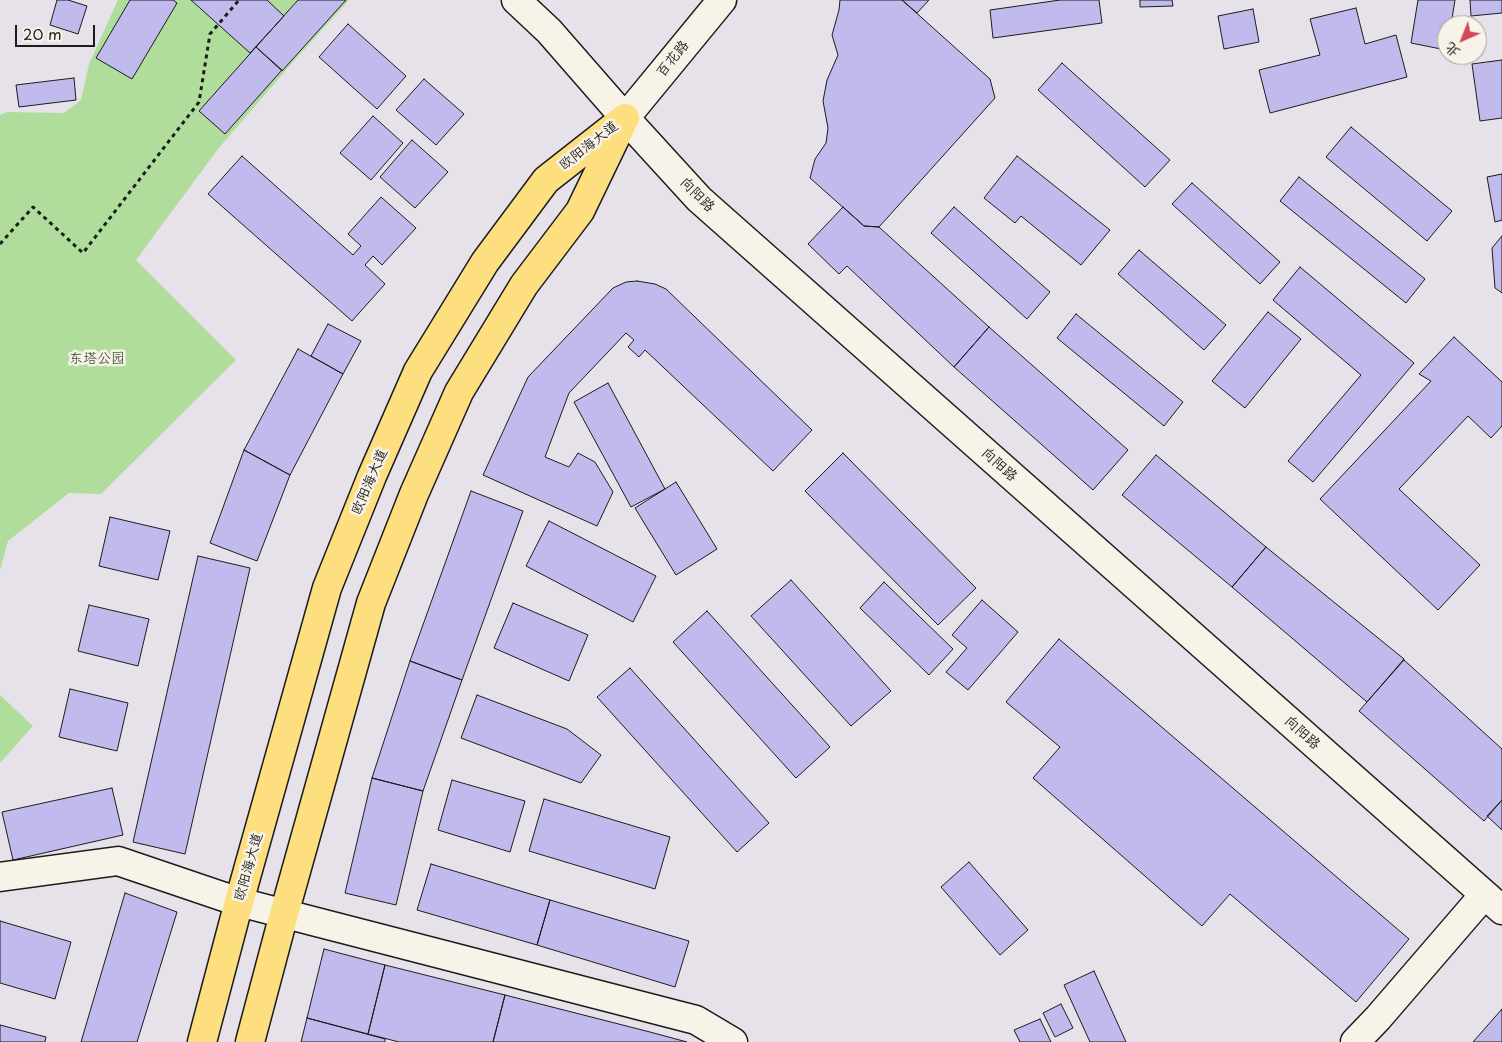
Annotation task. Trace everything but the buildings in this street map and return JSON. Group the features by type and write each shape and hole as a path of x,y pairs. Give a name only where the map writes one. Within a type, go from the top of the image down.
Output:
{"main road":[{"name":"向阳路","path":"516,0 549,31 699,199 1493,902"},
{"name":"百花路","path":"625,118 722,0"},
{"name":"欧阳海大道","path":"202,1042 327,588 372,476 418,371 485,262 546,180 625,118"},
{"name":"欧阳海大道","path":"250,1042 371,603 414,494 459,392 524,286 580,211 625,118"},
{"path":"0,878 118,860 239,902 696,1020 733,1042"},
{"path":"1355,1042 1493,902"}],"path":[{"path":"0,244 33,207 83,253 199,102 210,34 239,0"}],"green space":[{"name":"东塔公园","path":"118,0 349,0 218,149 136,260 236,360 101,494 69,493 8,541 0,570 0,115 7,112 64,113 81,100 89,64"},
{"path":"0,695 33,726 0,763"}]}
